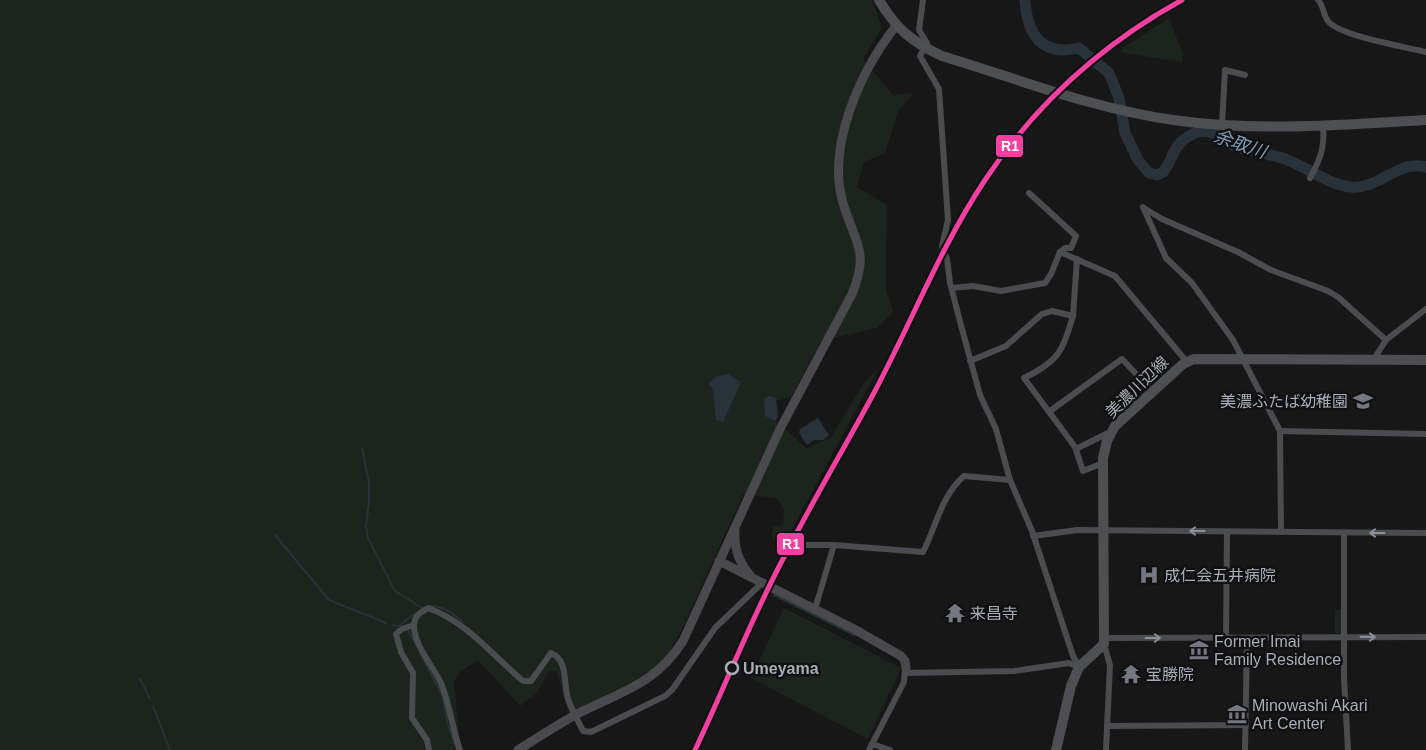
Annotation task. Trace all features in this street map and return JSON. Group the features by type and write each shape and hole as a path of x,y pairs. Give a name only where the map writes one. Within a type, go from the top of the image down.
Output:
{"main road":[{"path":"878,0 896,26 924,47 942,56 1132,112 1167,119 1222,125 1297,128 1426,120"},
{"name":"美濃川辺線","path":"1104,641 1105,531 1103,463 1107,441 1115,426 1187,362 1210,358 1426,360"},
{"path":"1056,750 1071,686 1078,667 1104,641"}],"street":[{"path":"923,0 919,30 927,43 920,56 939,89 948,220 942,246 947,259 952,288 980,395 996,429 1010,480 1033,536 1078,667"},
{"path":"1318,0 1327,20 1334,27 1426,52"},
{"path":"518,750 575,715 647,680 672,659 683,642 780,429 852,294 858,279 862,264 860,249 843,203 840,186 844,134 849,108 857,89 896,26"},
{"path":"1222,125 1225,70 1245,75"},
{"path":"1310,178 1324,144 1323,126"},
{"path":"952,288 973,286 1001,291 1045,283 1052,274 1060,252 1064,248 1071,248 1076,236 1029,193"},
{"path":"1281,531 1280,432 1244,359 1192,283 1166,258 1143,207 1162,219 1238,252 1271,270 1328,291 1338,297 1386,340"},
{"path":"1060,252 1115,276 1187,362"},
{"path":"1077,259 1073,316 1066,341 1058,355 1046,368 1024,378 1076,448 1083,471 1103,463"},
{"path":"1374,359 1386,340 1426,309"},
{"path":"970,361 1006,346 1042,314 1052,311 1073,316"},
{"path":"1050,411 1122,359 1153,392"},
{"path":"1280,432 1426,434"},
{"path":"1076,448 1108,433 1111,434"},
{"path":"795,545 834,545 922,552 939,512 957,482 964,476 1010,480"},
{"path":"736,525 734,542 738,558 752,578"},
{"path":"1033,536 1077,530 1426,533"},
{"path":"1226,638 1227,532"},
{"path":"1344,533 1344,636 1348,750"},
{"path":"815,609 834,545"},
{"path":"719,561 815,609 901,656 905,661 904,682 871,747 890,750"},
{"path":"460,750 450,709 441,683 415,634 414,625 419,613 428,608 442,613 475,634 523,681 531,681 551,653 555,655 564,667 567,696 575,715 583,731 592,732 665,696 672,690 715,628 762,583"},
{"path":"414,625 402,629 396,634 401,652 413,673 412,718 428,740 429,750"},
{"path":"1106,750 1110,665 1104,641 1344,636 1426,637"},
{"path":"1246,750 1247,639"},
{"path":"905,670 1014,671 1069,663 1078,667"},
{"path":"1107,726 1246,725"}],"shaded area":[{"path":"0,0 872,0 882,28 863,59 893,95 914,93 898,111 885,153 864,162 857,187 887,205 886,289 893,312 877,328 821,341 791,397 771,402 768,413 807,449 831,437 864,383 878,369 783,546 772,538 773,526 783,524 784,509 776,498 743,494 686,621 667,656 653,671 570,718 556,670 548,672 537,693 520,706 478,660 460,672 454,681 460,750 0,750"},
{"path":"1169,18 1183,54 1182,62 1123,53 1120,50"},
{"path":"728,374 741,382 723,422 716,420 713,390 709,384 715,377"},
{"path":"769,396 776,398 778,417 775,421 765,416 764,399"},
{"path":"818,418 829,435 823,440 814,440 807,445 799,433 800,429"},
{"path":"784,608 901,668 868,739 751,678"},
{"path":"1335,610 1342,610 1342,633 1335,633"}],"waterway":[{"name":"余取川","path":"1025,0 1029,23 1038,40 1046,46 1055,49 1079,48 1109,73 1119,98 1125,133 1138,160 1149,173 1157,175 1163,172 1181,142 1193,134 1206,131 1237,147 1291,161 1324,179 1351,187 1371,184 1406,167 1426,167"},
{"path":"362,448 369,483 366,526 368,538 395,591 422,608"},
{"path":"275,535 329,600 386,623"},
{"path":"774,595 854,635"},
{"path":"431,606 444,609 463,622"},
{"path":"393,625 399,626 414,614"},
{"path":"408,631 417,646"},
{"path":"421,655 442,695 448,725 457,750"},
{"path":"140,679 150,699"},
{"path":"153,706 170,750"}],"transit line":[{"name":"R1","path":"695,750 771,582 889,365 954,231 985,180 1026,126 1072,78 1124,36 1182,0"}],"place":[{"name":"美濃ふたば幼稚園","path":"1363,401"},
{"name":"成仁会五井病院","path":"1149,575"},
{"name":"来昌寺","path":"955,613"},
{"name":"Former Imai Family Residence","path":"1199,650"},
{"name":"Umeyama","path":"732,668"},
{"name":"宝勝院","path":"1131,674"},
{"name":"Minowashi Akari Art Center","path":"1237,714"}]}
